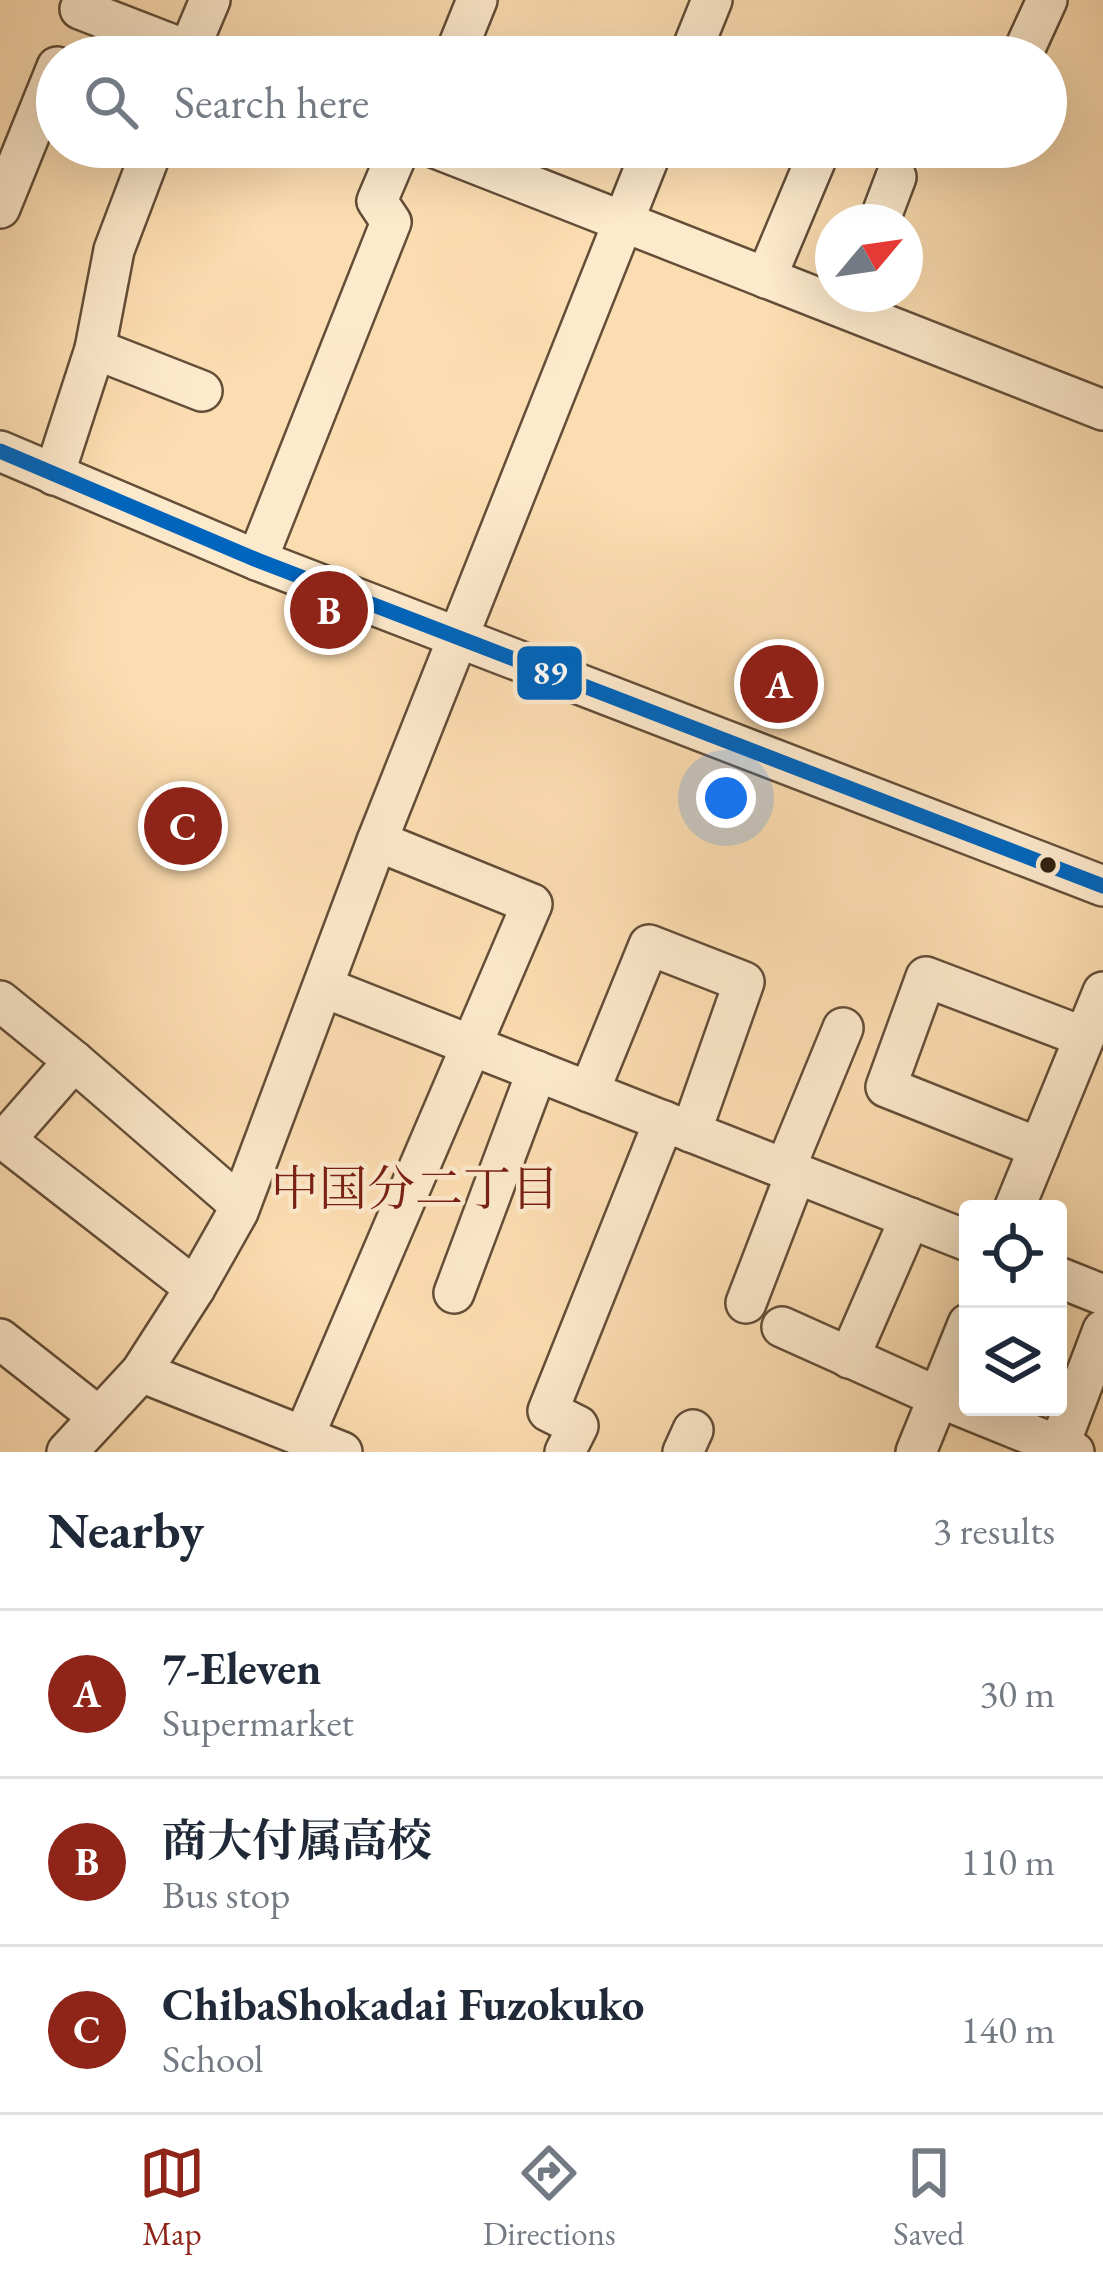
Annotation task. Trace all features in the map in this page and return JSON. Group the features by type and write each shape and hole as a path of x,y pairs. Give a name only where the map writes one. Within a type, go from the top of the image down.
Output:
{"street":[{"path":"199,36 210,0"},
{"path":"462,36 477,0"},
{"path":"697,36 712,0"},
{"path":"1031,36 1047,0"},
{"path":"69,36 82,4 152,36"},
{"path":"0,208 36,119"},
{"path":"54,475 95,349 114,250 145,168"},
{"path":"257,560 391,222 377,201 391,168"},
{"path":"520,168 623,221 766,278 815,292"},
{"path":"67,1452 141,1372 195,1288 240,1205 377,842 644,168"},
{"path":"766,278 812,168"},
{"path":"886,204 896,177"},
{"path":"873,312 1103,410"},
{"path":"95,349 202,391"},
{"path":"0,451 257,560 1103,886"},
{"path":"304,1436 532,904 377,842"},
{"path":"565,1452 578,1426 548,1411 744,982 649,945 589,1092"},
{"path":"1039,1148 886,1087 926,977 1084,1037"},
{"path":"323,987 959,1237"},
{"path":"1018,1200 1103,992"},
{"path":"0,1001 240,1205"},
{"path":"746,1303 843,1028"},
{"path":"74,1061 4,1146 195,1288"},
{"path":"454,1293 537,1071"},
{"path":"849,1358 910,1218"},
{"path":"1067,1280 1103,1294"},
{"path":"782,1328 1066,1449 1103,1330"},
{"path":"0,1339 99,1417"},
{"path":"916,1452 959,1346"},
{"path":"141,1372 342,1452"}],"transit line":[{"name":"89","path":"0,451 257,560 1103,886"}],"place":[{"name":"商大付属高校","path":"329,610"},
{"name":"7-Eleven","path":"779,684"},
{"name":"ChibaShokadai Fuzokuko","path":"183,826"}],"district":[{"name":"中国分二丁目","path":"415,1188"}]}
